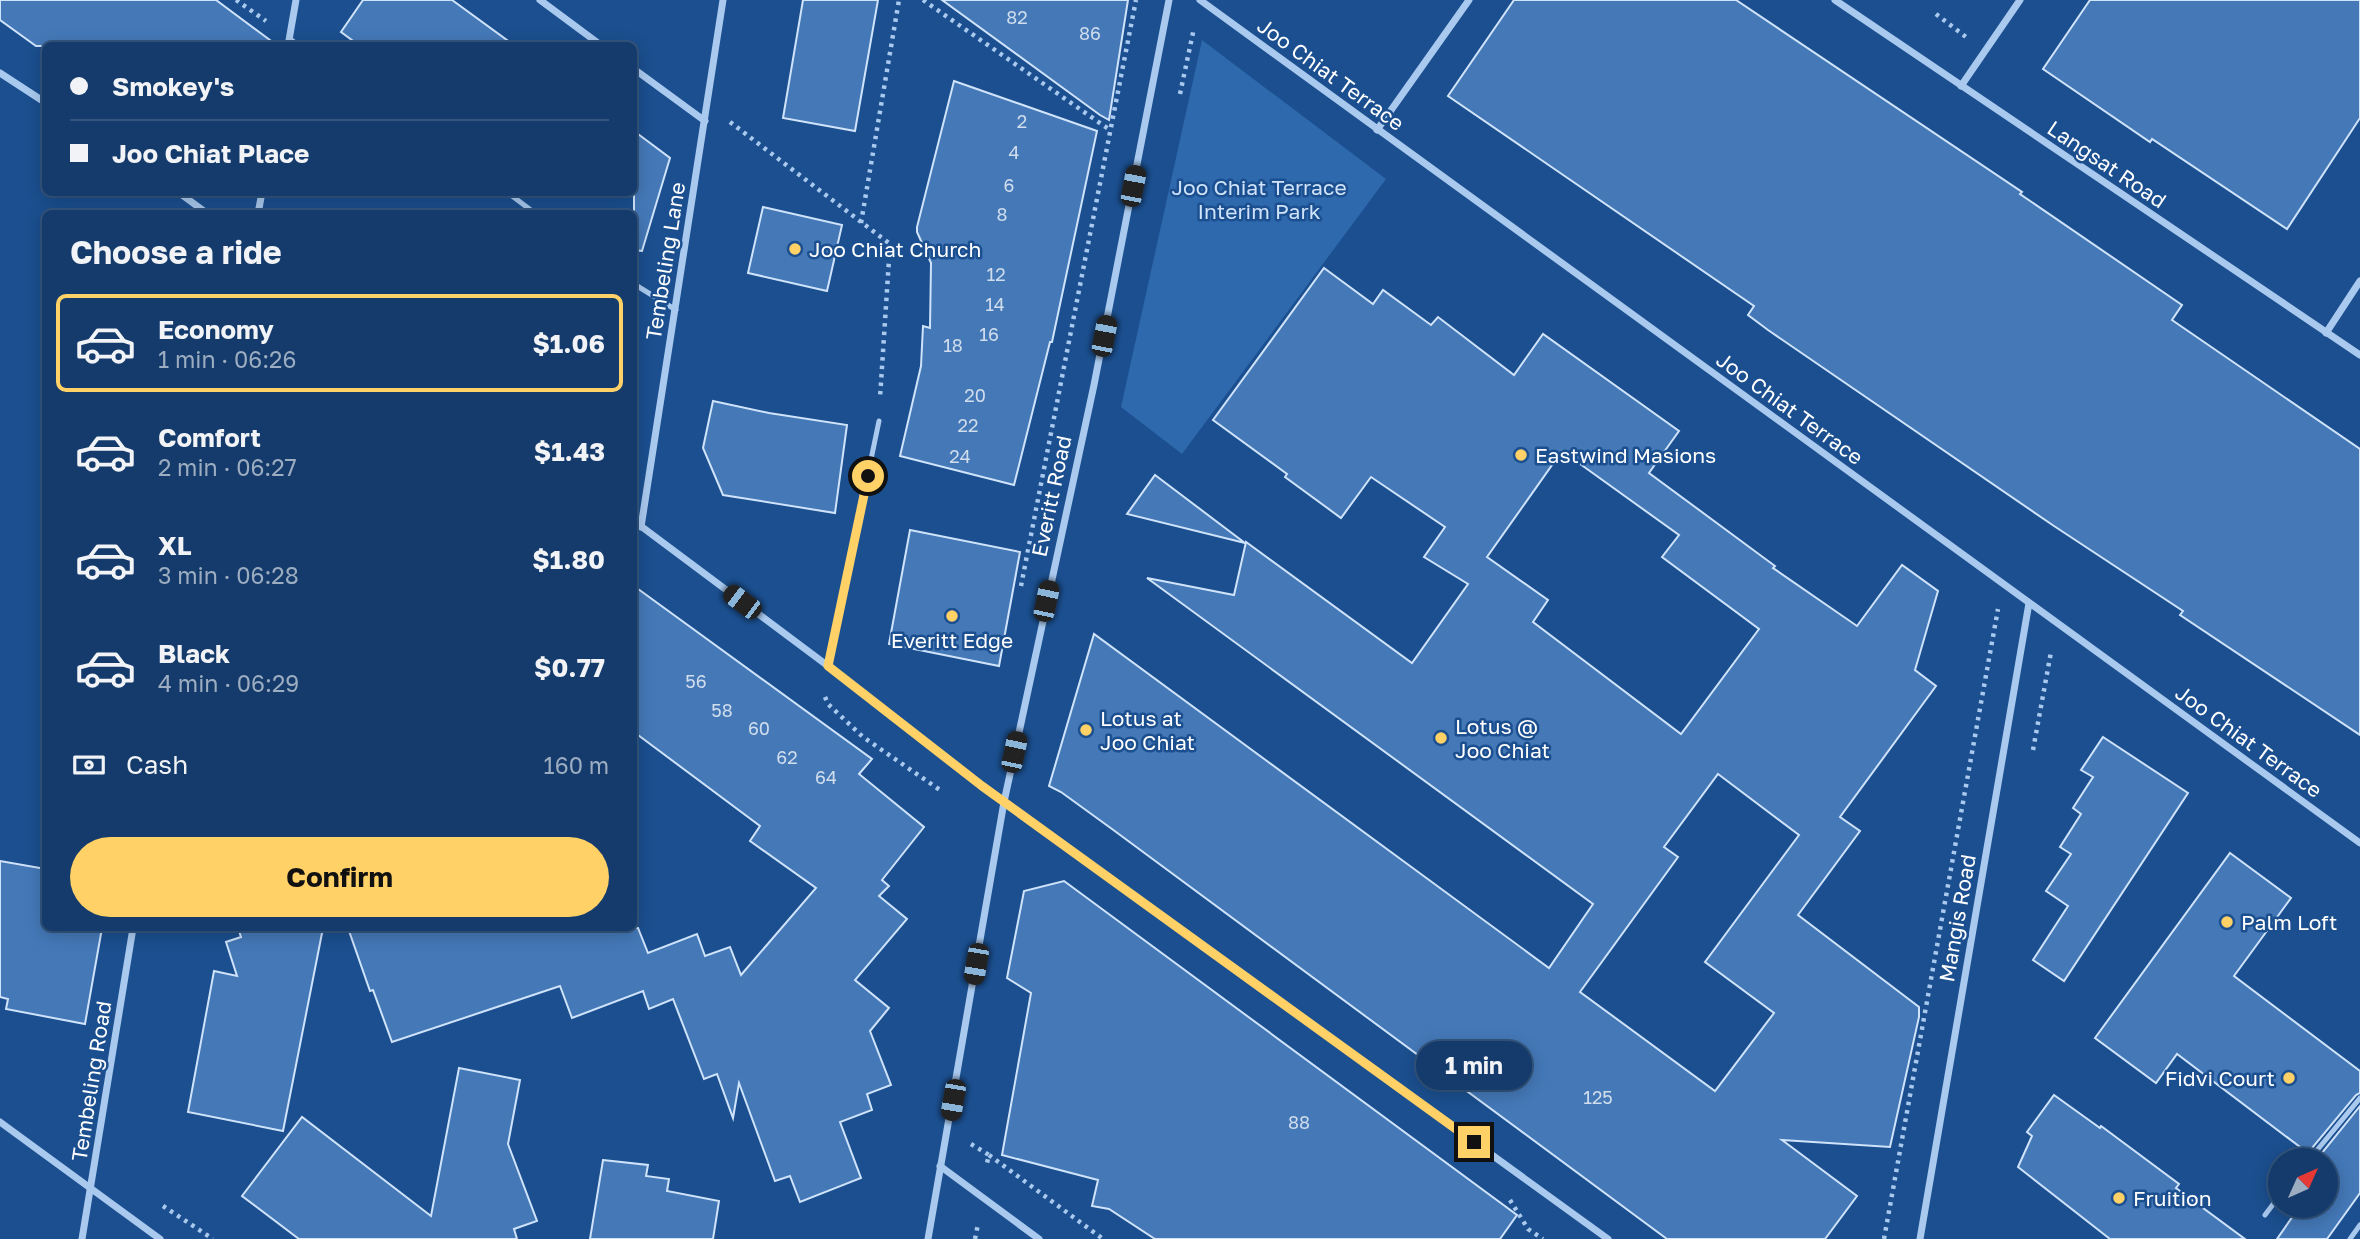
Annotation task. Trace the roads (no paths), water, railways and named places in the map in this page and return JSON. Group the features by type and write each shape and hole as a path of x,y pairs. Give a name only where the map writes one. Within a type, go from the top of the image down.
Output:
{"street":[{"path":"288,42 296,0"},
{"path":"540,0 597,42"},
{"name":"Tembeling Lane","path":"641,527 723,0"},
{"name":"Everitt Road","path":"928,1239 1004,802 1094,385 1169,0"},
{"name":"Joo Chiat Terrace","path":"1200,0 2360,844"},
{"path":"1377,130 1469,0"},
{"name":"Langsat Road","path":"1835,0 2360,355"},
{"path":"1961,86 2020,0"},
{"path":"637,71 705,121"},
{"path":"0,73 42,100"},
{"path":"183,196 203,210"},
{"path":"2326,333 2360,281"},
{"path":"637,524 1004,802 1608,1239"},
{"name":"Mangis Road","path":"1920,1239 2029,603"},
{"name":"Tembeling Road","path":"82,1239 133,931"},
{"path":"0,1122 160,1239"},
{"path":"940,1166 1039,1239"}],"lane":[{"path":"512,196 531,210"},
{"path":"637,286 676,310"},
{"path":"828,666 879,421"},
{"path":"2319,1148 2360,1098"},
{"path":"2264,1214 2268,1209"},
{"path":"2350,1239 2360,1225"}],"place":[{"name":"Joo Chiat Church","path":"795,249"},
{"name":"Eastwind Masions","path":"1521,455"},
{"name":"Everitt Edge","path":"952,616"},
{"name":"Lotus at Joo Chiat","path":"1086,730"},
{"name":"Lotus @ Joo Chiat","path":"1441,738"},
{"name":"Palm Loft","path":"2227,922"},
{"name":"Fidvi Court","path":"2289,1078"},
{"name":"Fruition","path":"2119,1198"}],"park label":[{"name":"Joo Chiat Terrace Interim Park","path":"1259,199"}]}
